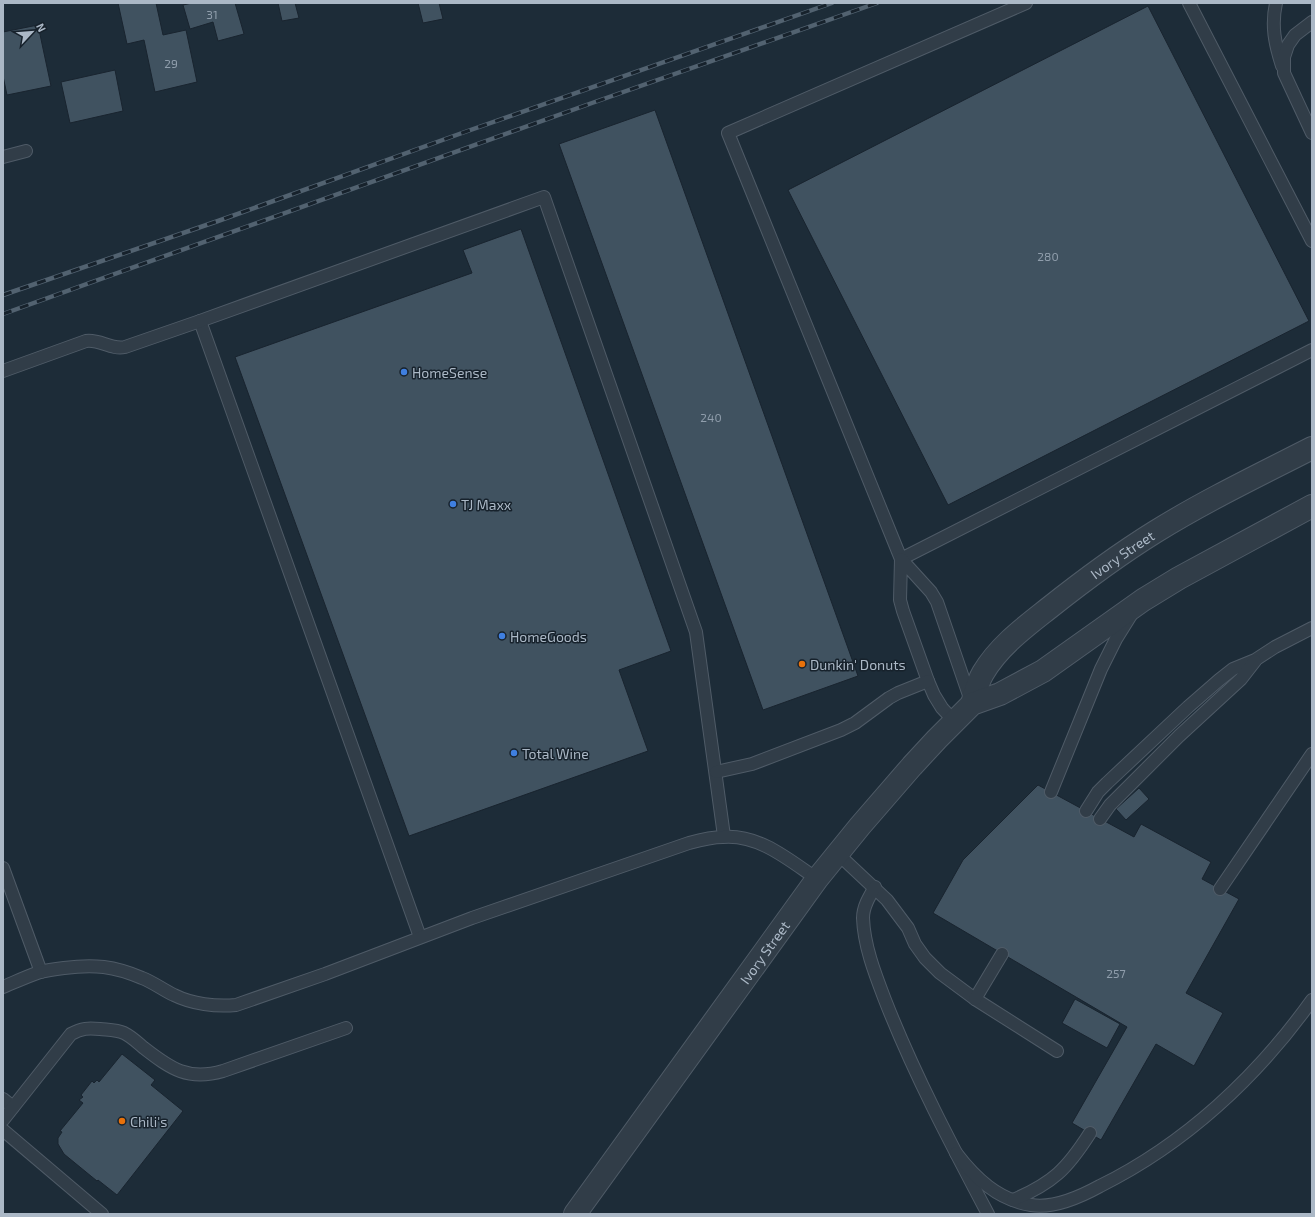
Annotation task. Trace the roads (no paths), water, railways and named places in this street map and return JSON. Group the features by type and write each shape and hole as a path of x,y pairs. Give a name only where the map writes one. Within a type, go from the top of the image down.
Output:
{"street":[{"name":"Ivory Street","path":"972,704 982,674 1000,650 1011,638 1070,591 1155,532 1312,448"},
{"name":"Ivory Street","path":"575,1214 817,879 912,766 972,704 1000,694 1043,671 1143,600 1179,578 1312,506"}],"lane":[{"path":"972,704 937,602 931,592 901,559 728,133 1026,3"},
{"path":"1189,3 1312,241"},
{"path":"1276,3 1273,32 1277,49 1284,73 1312,133"},
{"path":"1284,73 1284,56 1288,45 1295,35 1312,22"},
{"path":"3,157 26,151"},
{"path":"3,370 86,341 96,340 112,347 121,348 544,197 696,632 724,836"},
{"path":"200,321 420,937"},
{"path":"901,559 1312,350"},
{"path":"901,559 900,600 934,695 942,708 954,722"},
{"path":"1051,792 1101,669 1124,623 1143,600"},
{"path":"1086,811 1098,792 1107,783 1219,680 1234,669 1255,660 1275,647 1312,628"},
{"path":"1100,818 1110,804 1179,736 1241,679 1255,660"},
{"path":"716,772 752,764 841,730 855,723 898,693 928,681"},
{"path":"1220,889 1312,754"},
{"path":"3,987 41,972 95,965 142,978 184,1000 230,1006 253,1000 420,937 689,843 708,838 724,836 760,843 777,852 817,879"},
{"path":"838,854 875,887 887,900 908,928 915,944 940,973 975,999 1057,1051"},
{"path":"3,868 8,897 41,972"},
{"path":"875,887 866,904 863,916 866,944 879,984 896,1027 934,1111 988,1214"},
{"path":"975,999 1002,954"},
{"path":"956,1153 969,1171 982,1182 996,1193 1013,1200 1031,1205 1047,1205 1076,1198 1117,1178 1161,1150 1200,1121 1242,1082 1282,1040 1312,1000"},
{"path":"3,1120 71,1034 79,1030 88,1028 116,1030 133,1039 163,1062 178,1070 188,1074 204,1075 222,1071 346,1028"},
{"path":"3,1099 13,1107"},
{"path":"3,1130 102,1214"},
{"path":"1013,1200 1028,1194 1054,1178 1077,1154 1090,1133"}],"railway":[{"path":"3,295 218,221 462,133 832,3"},
{"path":"3,314 592,103 877,3"}],"place":[{"name":"HomeSense","path":"404,372"},
{"name":"TJ Maxx","path":"453,504"},
{"name":"HomeGoods","path":"502,636"},
{"name":"Dunkin' Donuts","path":"802,664"},
{"name":"Total Wine","path":"514,753"},
{"name":"Chili's","path":"122,1121"}]}
